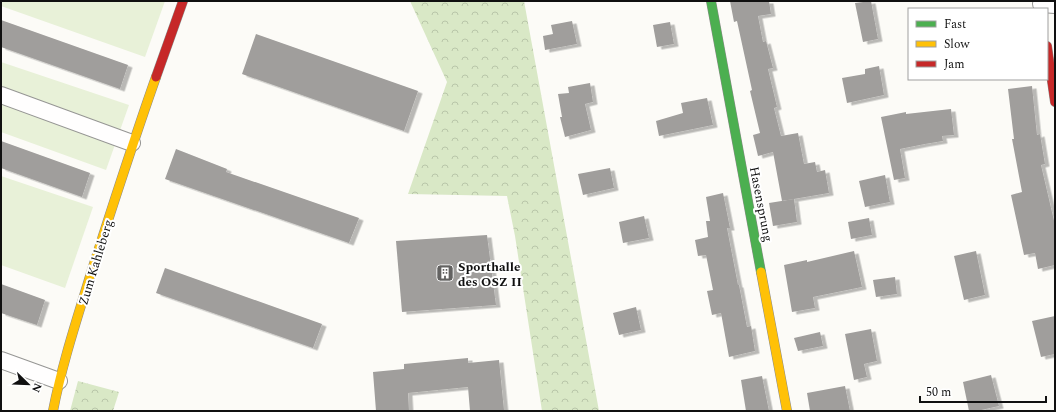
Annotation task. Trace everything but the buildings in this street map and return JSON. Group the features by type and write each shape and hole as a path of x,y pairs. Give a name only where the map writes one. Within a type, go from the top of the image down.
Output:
{"street":[{"name":"Zum Kahleberg","path":"53,411 59,381 132,143 183,1"},
{"name":"Hasensprung","path":"711,1 787,411"},
{"path":"1048,53 1055,102"},
{"path":"1,95 132,143"},
{"path":"1,360 59,381"}],"green space":[{"path":"1,1 165,1 145,57 1,6"},
{"path":"410,1 524,1 599,411 542,411 515,236 507,196 408,194 447,82"},
{"path":"1,62 129,105 106,170 1,132"},
{"path":"1,176 93,207 65,288 1,265"},
{"path":"78,381 119,392 113,411 70,411"}],"traffic: fast":[{"path":"711,1 761,272"}],"traffic: slow":[{"path":"53,411 75,324 156,77"},
{"path":"761,272 787,411"}],"traffic: jam":[{"path":"156,77 183,1"},
{"path":"1048,53 1055,102"}],"place":[{"name":"Sporthalle des OSZ II","path":"445,273"}]}
